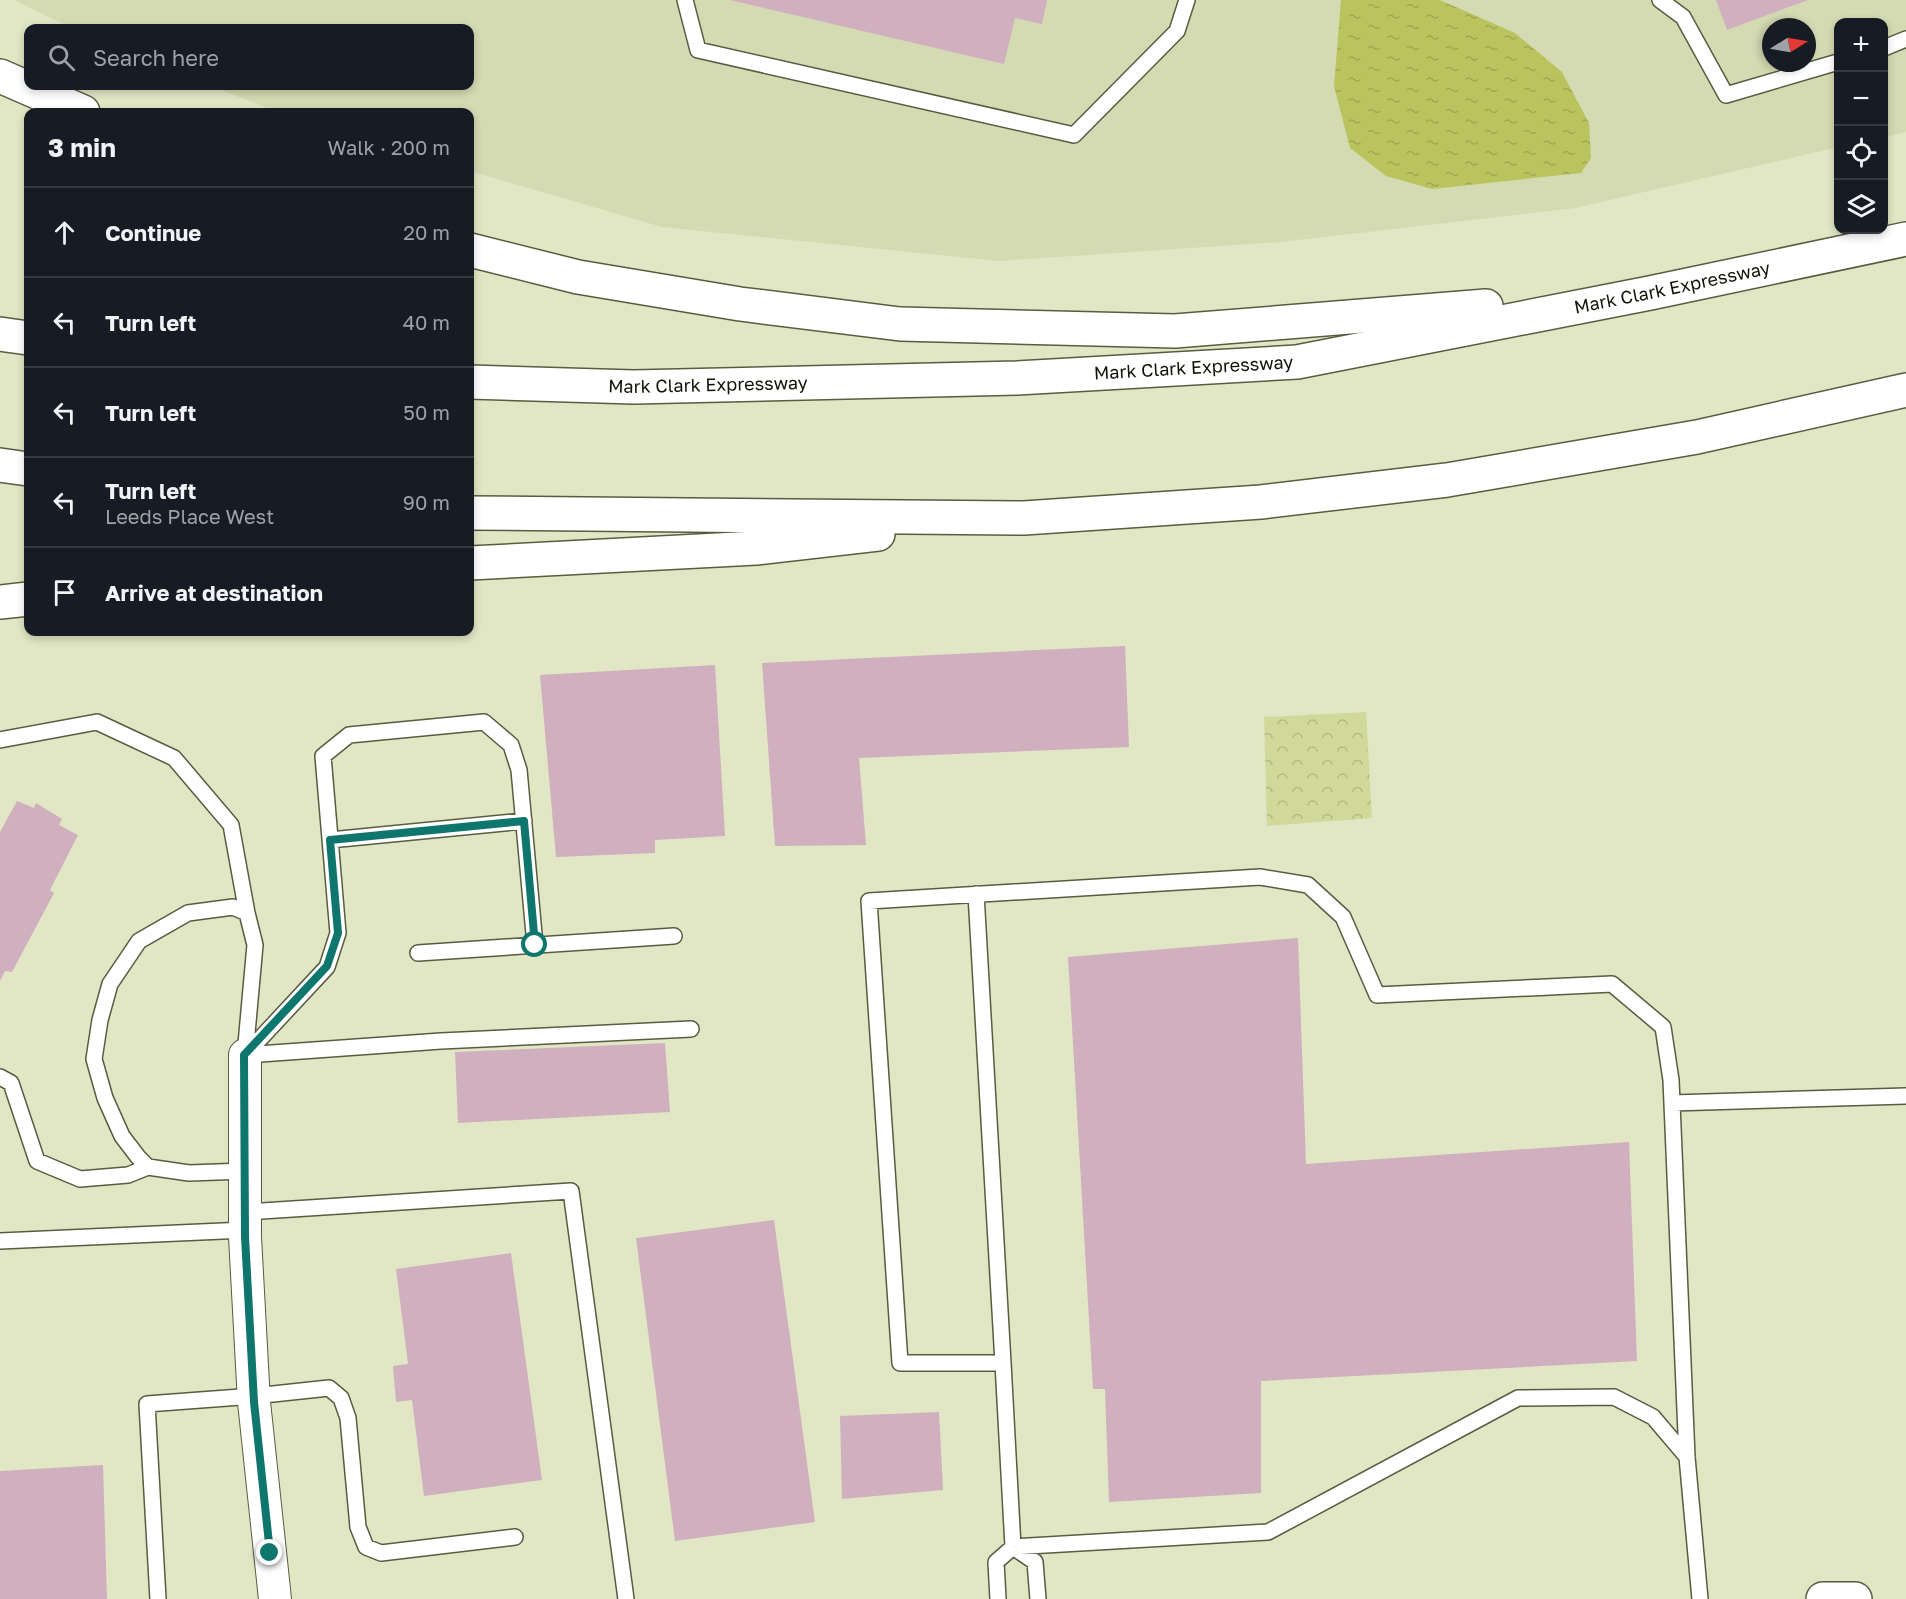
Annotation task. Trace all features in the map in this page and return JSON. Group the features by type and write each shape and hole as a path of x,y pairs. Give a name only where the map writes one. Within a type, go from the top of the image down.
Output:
{"highway":[{"path":"0,76 24,86"},
{"path":"32,90 74,108"},
{"name":"Mark Clark Expressway","path":"474,382 634,387 1017,378 1297,362 1650,293 1906,239"},
{"path":"474,251 578,277 740,304 900,324 1175,331 1650,293"},
{"path":"0,334 24,337"},
{"path":"474,563 756,548 1024,518 1261,502 1447,480 1697,437 1906,390"},
{"path":"0,465 24,468"},
{"path":"474,513 1024,518"},
{"path":"0,602 24,599"}],"street":[{"path":"244,1055 245,1221 254,1396 275,1599"}],"lane":[{"path":"685,0 698,50 1074,135 1176,32 1188,0"},
{"path":"1660,0 1683,17"},
{"path":"1677,0 1683,17 1726,95 1834,63"},
{"path":"1888,46 1906,39"},
{"path":"0,740 97,722 174,758 231,825 255,945 244,1055"},
{"path":"244,1055 327,966 338,933 323,756 349,735 483,722 511,745 519,770 535,945"},
{"path":"330,840 524,821"},
{"path":"1003,1363 900,1363 869,901 1260,877 1308,885 1343,917 1377,995 1612,984 1663,1027 1671,1080 1687,1457 1700,1599"},
{"path":"976,894 1013,1547"},
{"path":"148,1167 122,1136 105,1098 94,1059 100,1020 110,984 139,940 188,913 233,906 247,914"},
{"path":"418,953 674,936"},
{"path":"244,1055 441,1041 691,1029"},
{"path":"0,1077 11,1083 37,1161 80,1179 128,1175 148,1167 189,1173 245,1171"},
{"path":"1672,1103 1906,1096"},
{"path":"0,1241 570,1191 626,1599"},
{"path":"158,1599 147,1404 329,1388 341,1398 348,1418 358,1527 366,1547 381,1553 515,1537"},
{"path":"998,1599 996,1562 1013,1547 1268,1532 1518,1398 1614,1396 1653,1417 1687,1457"},
{"path":"1013,1547 1035,1562 1038,1599"}],"shaded area":[{"path":"14,0 1906,0 1906,132 1888,136 1888,18 1834,18 1834,148 1575,208 1280,242 999,261 662,227 474,172 474,108 267,108 221,90 474,90 474,24 64,24"}],"green space":[{"path":"1366,712 1372,818 1267,826 1264,717"}],"water":[{"path":"1341,0 1440,0 1515,33 1562,72 1589,123 1591,158 1581,173 1432,189 1386,176 1350,148 1334,86"}],"building":[{"path":"730,0 1047,0 1042,24 1015,18 1004,64"},
{"path":"1716,0 1808,0 1727,30"},
{"path":"1125,646 1129,747 859,758 866,845 775,846 762,663"},
{"path":"715,665 725,836 655,840 655,853 556,857 540,675"},
{"path":"17,801 34,808 36,803 62,819 59,825 78,835 50,890 54,893 12,972 5,971 0,981 0,832"},
{"path":"1298,938 1306,1164 1629,1142 1637,1361 1261,1381 1261,1493 1109,1502 1105,1389 1093,1389 1068,957"},
{"path":"665,1043 670,1112 458,1123 455,1052"},
{"path":"774,1220 815,1522 675,1541 636,1238"},
{"path":"511,1253 542,1480 424,1496 412,1400 396,1402 393,1366 408,1364 396,1269"},
{"path":"939,1412 943,1490 842,1499 840,1416"},
{"path":"103,1465 107,1599 0,1599 0,1471"}],"route":[{"path":"270,1553 254,1402 245,1237 244,1055 327,966 338,933 330,840 524,821 535,945"}]}
